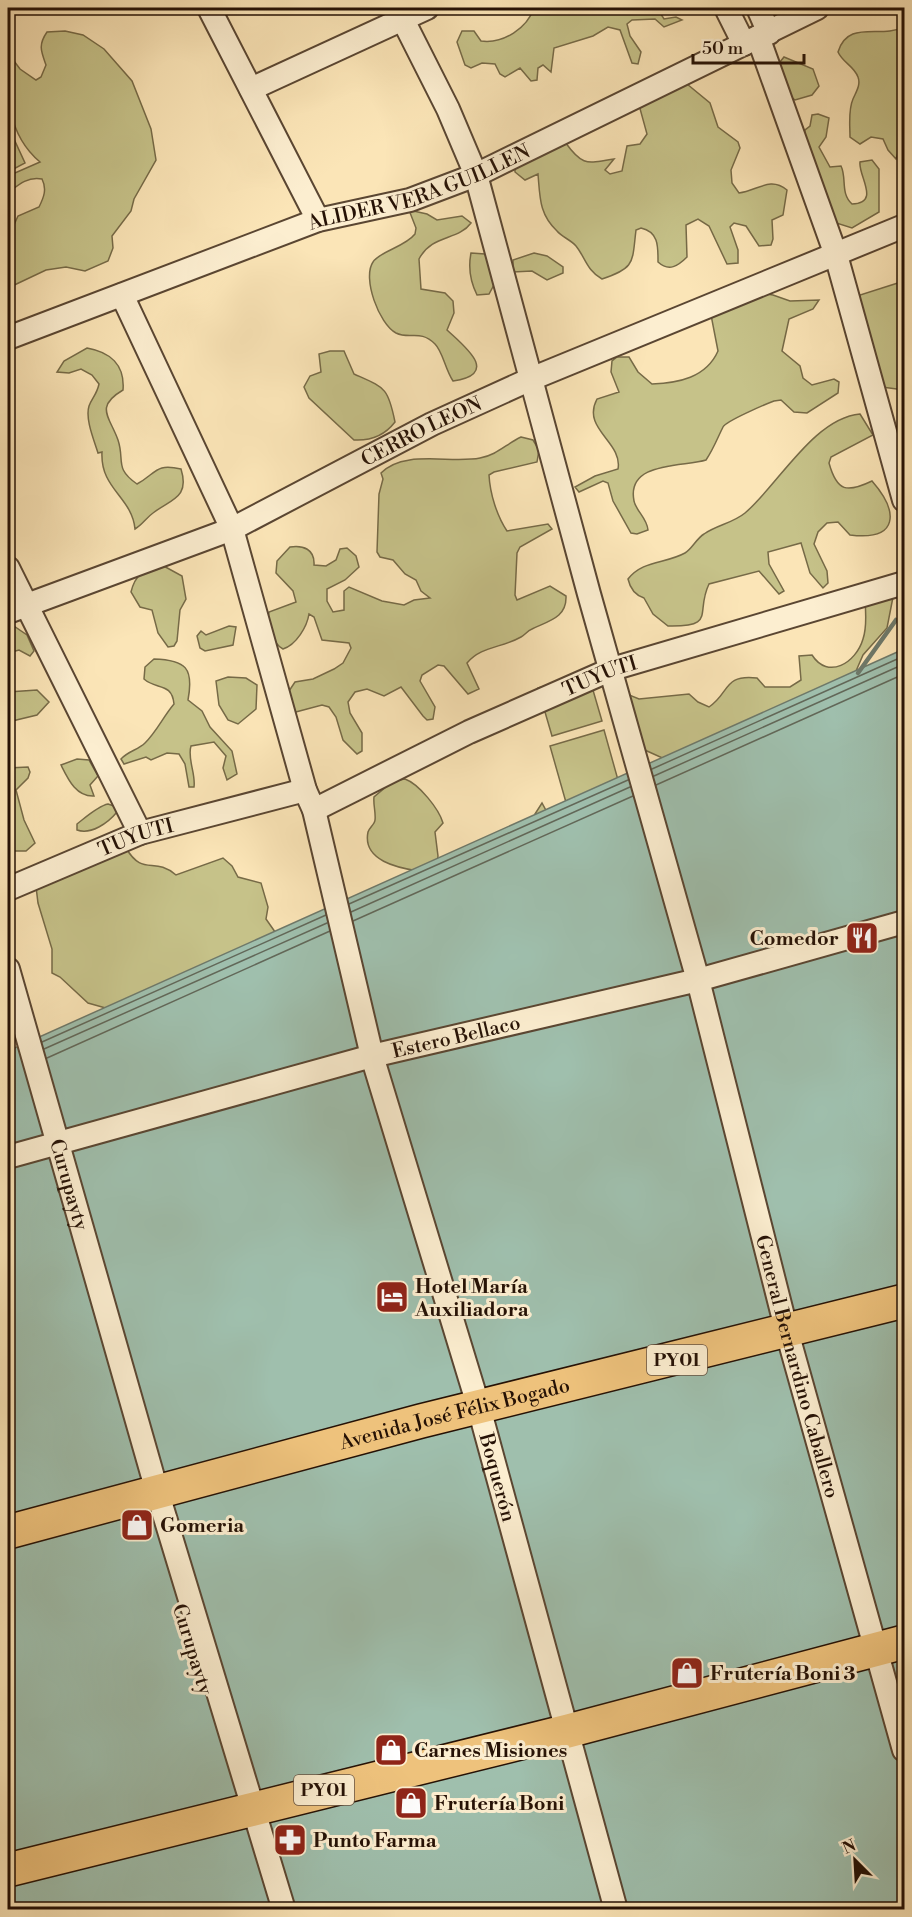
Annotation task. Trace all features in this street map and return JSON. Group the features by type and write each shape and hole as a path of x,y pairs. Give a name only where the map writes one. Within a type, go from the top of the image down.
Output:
{"highway":[{"name":"Avenida José Félix Bogado","path":"8,1532 434,1418 787,1332 904,1301"},
{"name":"PY01","path":"8,1848 45,1853 80,1850 568,1731 891,1646"},
{"path":"8,1870 80,1850"}],"street":[{"path":"209,8 318,220"},
{"path":"251,89 400,13 427,8"},
{"path":"726,8 757,38"},
{"path":"758,8 757,38 836,255 904,500"},
{"name":"ALIDER VERA GUILLEN","path":"8,338 318,220 410,200 476,175 817,8"},
{"name":"General Bernardino Caballero","path":"400,13 448,109 476,175 698,980 787,1332 891,1646 904,1750"},
{"name":"CERRO LEON","path":"17,609 232,529 432,424 531,379 904,226"},
{"name":"Boquerón","path":"122,295 232,529 309,800 371,1052 479,1408 616,1910"},
{"path":"8,568 17,609 140,832"},
{"name":"TUYUTI","path":"8,889 140,832 309,800 612,669 904,584"},
{"name":"Estero Bellaco","path":"8,1158 54,1141 371,1052 698,980 904,922"},
{"name":"Curupayty","path":"8,973 151,1492 250,1810 285,1910"},
{"name":"Curupayty","path":"250,1810 269,1910"}],"shaded area":[{"path":"534,8 657,8 664,19 676,17 682,20 664,27 655,19 632,20 627,24 630,36 641,52 638,64 632,63 620,30 608,27 593,36 554,48 551,72 543,65 538,68 537,80 531,81 520,68 505,77 500,74 495,64 482,63 471,68 465,65 457,42 462,31 474,31 481,41 498,40 520,28"},
{"path":"904,27 904,143 900,146 896,159 888,150 883,139 871,137 860,144 850,137 850,108 859,80 854,70 838,52 849,36"},
{"path":"65,31 83,35 104,49 132,81 151,129 156,160 134,199 131,211 112,236 113,248 108,261 85,271 66,267 46,270 8,288 8,238 18,216 39,207 45,190 42,179 37,178 24,182 8,193 8,176 40,162 29,151 15,126 9,98 8,53 20,69 36,80 41,77 46,65 41,48 44,37 47,32"},
{"path":"784,57 813,69 819,86 812,95 795,100 785,94 776,67"},
{"path":"687,84 710,103 718,127 738,142 740,148 731,170 732,183 739,193 769,184 781,186 787,190 783,215 772,220 771,245 759,246 746,226 734,223 730,227 738,250 738,263 727,264 709,226 698,219 686,225 687,257 677,265 666,267 658,262 654,237 641,228 636,230 632,257 627,267 602,279 590,268 576,246 551,225 541,205 538,174 525,180 515,172 515,166 565,142 576,156 586,161 614,159 605,170 610,174 622,171 627,146 640,144 647,134 639,105"},
{"path":"818,114 829,118 826,137 819,147 830,167 841,166 846,195 852,204 861,202 867,194 860,162 872,160 879,169 879,212 852,228 833,222 802,149 805,130 810,126 812,115"},
{"path":"8,126 25,163 8,172"},
{"path":"409,210 427,214 437,220 462,216 471,223 459,233 431,245 419,259 421,289 445,293 453,301 454,313 447,330 469,351 477,366 475,372 467,377 453,381 435,344 425,337 396,333 378,311 374,300 370,269 376,258 415,234 416,228"},
{"path":"471,253 485,254 495,283 489,294 477,295 471,280"},
{"path":"534,253 547,256 563,267 563,273 547,280 532,271 513,272 513,260"},
{"path":"901,282 904,288 904,390 882,387 858,307 860,295"},
{"path":"760,293 790,301 819,300 813,309 789,319 782,351 800,366 803,378 812,385 834,379 839,382 838,393 807,413 794,412 781,400 774,401 726,424 706,460 647,472 634,488 634,501 648,530 637,534 631,533 613,501 608,483 603,481 579,492 575,487 595,476 618,469 615,451 594,419 597,399 619,392 611,372 612,361 617,357 629,357 638,372 652,384 681,380 699,373 713,360 718,351 711,315"},
{"path":"87,348 109,356 119,367 121,373 123,390 109,402 107,413 118,440 125,473 137,484 161,468 181,469 183,486 181,492 135,529 133,518 106,475 102,452 98,453 90,430 88,411 99,384 92,375 81,369 69,373 57,372 64,361"},
{"path":"344,351 354,374 384,390 395,422 382,434 372,438 354,440 309,398 304,387 310,376 321,372 319,354"},
{"path":"860,414 873,435 831,457 829,463 836,480 844,487 856,487 872,481 881,492 890,513 890,522 886,529 866,536 850,535 838,522 827,523 818,532 814,544 827,571 828,583 823,588 810,573 801,543 768,552 769,564 784,591 779,594 759,571 709,584 702,616 693,624 668,626 653,614 644,598 630,585 628,579 634,573 647,565 685,553 704,534 745,513 798,454 827,427 843,418"},
{"path":"521,437 533,440 539,450 537,462 489,475 492,497 507,531 548,524 552,529 520,547 517,553 515,595 517,600 550,586 566,596 560,614 521,637 485,650 473,657 467,663 479,689 468,694 444,666 438,665 422,675 420,681 435,707 433,719 427,720 423,716 401,687 384,696 367,689 355,692 348,702 350,713 362,733 362,751 357,754 343,740 336,717 329,707 322,705 292,713 289,691 295,682 313,679 334,669 343,663 351,648 349,643 322,640 314,617 309,614 296,640 283,649 279,646 269,627 269,612 296,602 293,591 276,573 277,561 290,547 307,549 312,555 314,565 326,566 336,560 340,549 347,548 356,556 359,567 345,580 327,589 327,601 333,612 344,610 344,591 349,587 382,601 404,605 414,600 430,598 421,591 416,580 405,574 393,560 380,557 377,552 379,494 383,479 381,473 402,461 415,459 486,457"},
{"path":"160,564 182,576 186,599 180,610 177,641 174,646 168,647 158,633 152,610 140,607 131,592 135,581 141,574"},
{"path":"894,592 887,628 863,655 853,678 669,761 647,751 627,737 627,694 639,699 689,694 698,702 709,707 732,682 738,679 757,678 765,687 790,687 801,680 799,656 812,655 826,666 841,665 854,655 863,639 866,625 865,601"},
{"path":"8,622 27,635 34,651 30,656 19,650 8,653"},
{"path":"229,626 236,627 233,645 205,651 200,648 197,636 201,631 206,635"},
{"path":"154,659 174,661 185,668 190,680 188,700 202,711 210,727 232,751 237,774 227,780 223,768 226,756 214,742 191,746 194,787 189,787 185,764 179,754 167,753 151,760 146,757 124,764 121,759 145,743 174,704 173,697 167,689 144,679 145,667"},
{"path":"588,673 602,721 552,736 538,688"},
{"path":"228,677 246,678 257,685 256,709 238,724 228,720 219,705 216,681"},
{"path":"37,690 49,702 37,715 8,722 8,692"},
{"path":"604,730 625,805 571,820 550,746"},
{"path":"77,759 89,760 98,776 90,785 94,796 82,794 77,790 61,765"},
{"path":"28,767 30,772 28,778 16,790 24,820 35,843 26,851 14,851 8,833 8,768"},
{"path":"405,779 428,798 443,823 435,832 438,856 435,880 463,886 477,883 509,862 535,850 538,838 535,814 542,803 548,814 561,817 595,834 615,828 630,845 640,872 627,890 612,898 589,900 569,894 558,900 562,921 561,935 551,929 546,919 535,918 489,953 493,976 490,999 466,1001 454,981 433,970 424,962 412,961 392,950 390,938 423,902 424,883 418,871 392,865 376,856 368,842 368,832 375,820 374,797 393,781"},
{"path":"108,804 114,806 117,812 109,820 88,831 77,830 77,824 96,809"},
{"path":"126,848 138,862 161,867 176,875 223,858 232,866 238,877 261,883 268,907 266,919 280,939 109,1009 88,1003 60,977 52,973 52,949 38,903 34,870"}],"water":[{"path":"904,649 904,1909 8,1909 8,1051"}],"waterway":[{"path":"858,673 896,620"}],"place":[{"name":"Comedor","path":"862,938"},
{"name":"Hotel María Auxiliadora","path":"392,1297"},
{"name":"Gomeria","path":"137,1525"},
{"name":"Frutería Boni 3","path":"687,1673"},
{"name":"Carnes Misiones","path":"391,1750"},
{"name":"Frutería Boni","path":"411,1803"},
{"name":"Punto Farma","path":"290,1840"}]}
